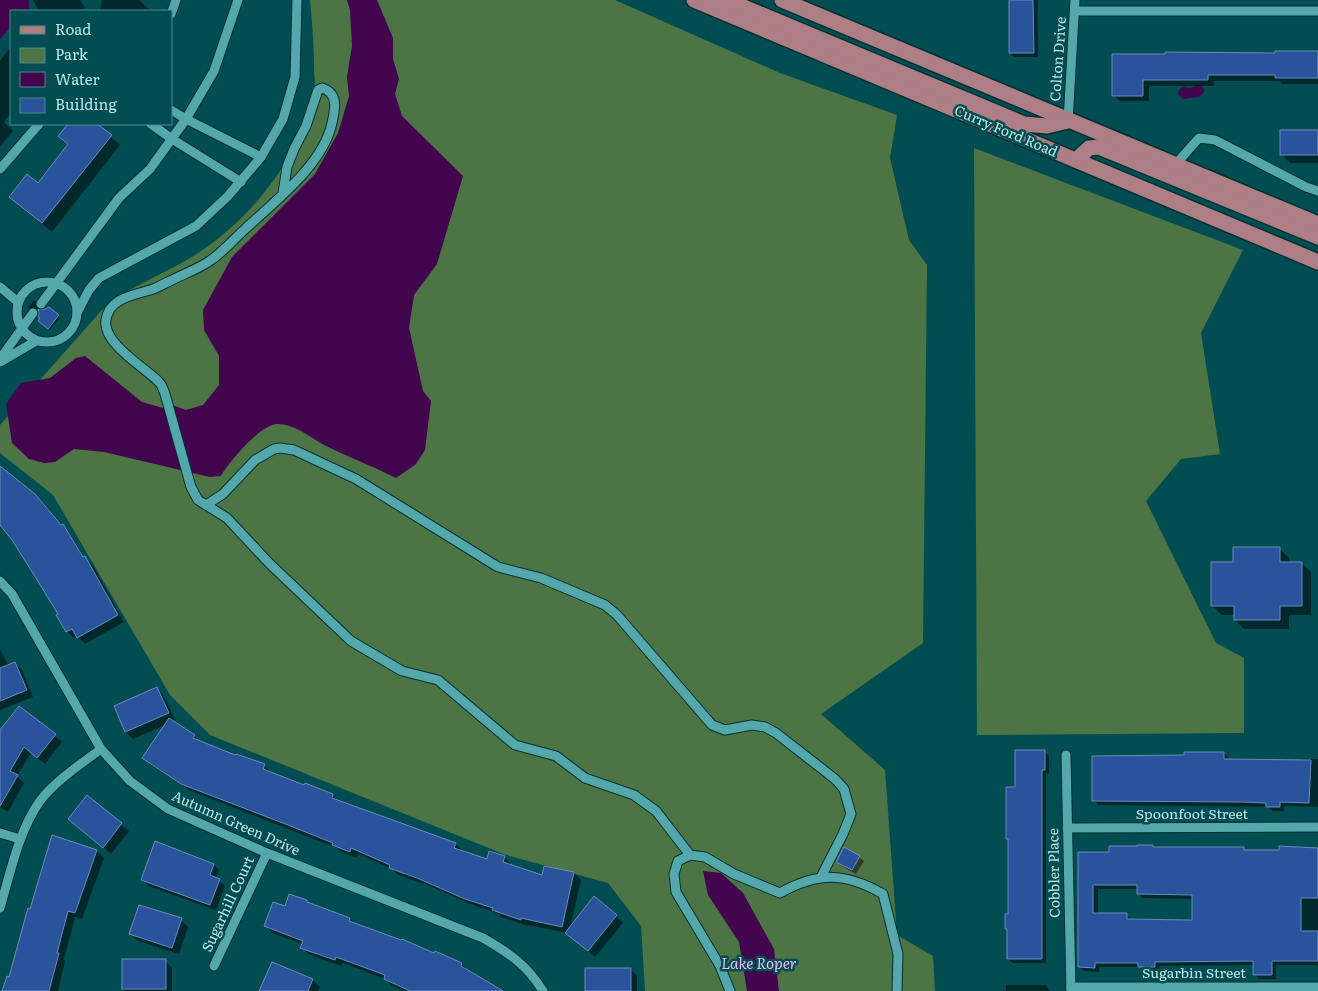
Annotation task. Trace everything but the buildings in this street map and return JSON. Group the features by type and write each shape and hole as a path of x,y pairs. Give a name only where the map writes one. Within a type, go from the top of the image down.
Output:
{"main road":[{"path":"694,0 734,3 1024,124 1047,126 1068,121"},
{"name":"Curry Ford Road","path":"694,0 1318,262"},
{"path":"782,0 1318,224"},
{"path":"1076,160 1089,148 1099,147 1318,237"}],"street":[{"path":"41,304 119,198 150,169 186,119 214,71 238,0"},
{"path":"78,313 72,295 66,288 48,282 38,283 29,287 22,294 18,302 17,320 27,336 36,341 45,343 55,342 64,338 76,323 78,313 89,290 99,278 196,226 241,182 261,157 283,119 295,77 297,0"},
{"name":"Colton Drive","path":"1068,121 1075,0"},
{"path":"1075,11 1318,11"},
{"path":"283,193 287,167 306,126 318,90 322,88 328,90 336,108 330,131 320,152 298,178 283,193 211,260 154,288 124,298 108,310 105,321 114,342 125,355 157,380 165,394 192,487 198,500 227,518 268,563 351,640 402,671 438,680 514,744 556,756 585,778 634,795 656,811 690,855"},
{"path":"172,111 261,157"},
{"path":"0,169 38,125"},
{"path":"152,125 241,182"},
{"path":"1175,165 1199,138 1215,140 1306,187 1318,191"},
{"path":"0,287 18,302"},
{"path":"0,361 33,313"},
{"path":"0,361 36,341"},
{"path":"206,505 223,494 255,460 274,449 294,450 356,479 498,567 541,578 605,605 618,615 712,725 725,730 752,724 765,727 776,733 844,788 851,814 822,877"},
{"name":"Autumn Green Drive","path":"0,581 12,594 101,749 130,781 168,809 267,853 483,938 514,956 534,976 542,991"},
{"path":"0,908 20,840 40,801 65,777 101,749"},
{"name":"Cobbler Place","path":"1066,755 1071,989"},
{"name":"Spoonfoot Street","path":"1067,828 1318,827"},
{"path":"0,832 20,840"},
{"name":"Sugarhill Court","path":"214,966 267,853"},
{"path":"730,991 720,966 676,892 674,874 678,861 690,855 705,857 734,874 780,893 798,883 822,877 848,878 865,883 884,894 898,954 897,991"},
{"name":"Sugarbin Street","path":"1071,989 1318,986"}],"green space":[{"path":"310,0 615,0 780,73 897,115 890,158 909,240 927,265 923,643 821,714 885,770 897,935 933,956 935,991 645,991 641,926 608,883 506,855 210,735 170,695 53,495 0,453 0,425 101,311 124,294 198,253 238,222 272,183 298,139 308,115 315,88"},
{"path":"974,148 1243,250 1201,333 1220,454 1181,459 1146,501 1216,643 1244,658 1244,733 977,735"}],"water":[{"path":"0,0 29,0 29,10 10,10 10,27 0,40"},
{"path":"347,0 377,0 393,38 393,59 399,79 395,94 402,116 463,176 437,264 414,295 409,328 423,391 431,401 425,450 416,464 396,478 322,444 295,428 277,424 270,426 254,437 238,453 221,476 210,477 104,452 74,449 55,462 44,463 29,459 12,443 6,404 21,383 50,378 76,358 85,356 142,402 163,408 175,406 186,410 203,405 219,385 219,356 204,330 203,310 232,257 315,174 338,133 349,96 347,77 352,46 350,10"},
{"path":"1199,85 1204,88 1204,92 1199,97 1183,99 1178,94 1182,87 1190,88"},
{"name":"Lake Roper","path":"703,871 721,873 743,893 774,949 779,991 747,991 739,942 708,895"}]}
